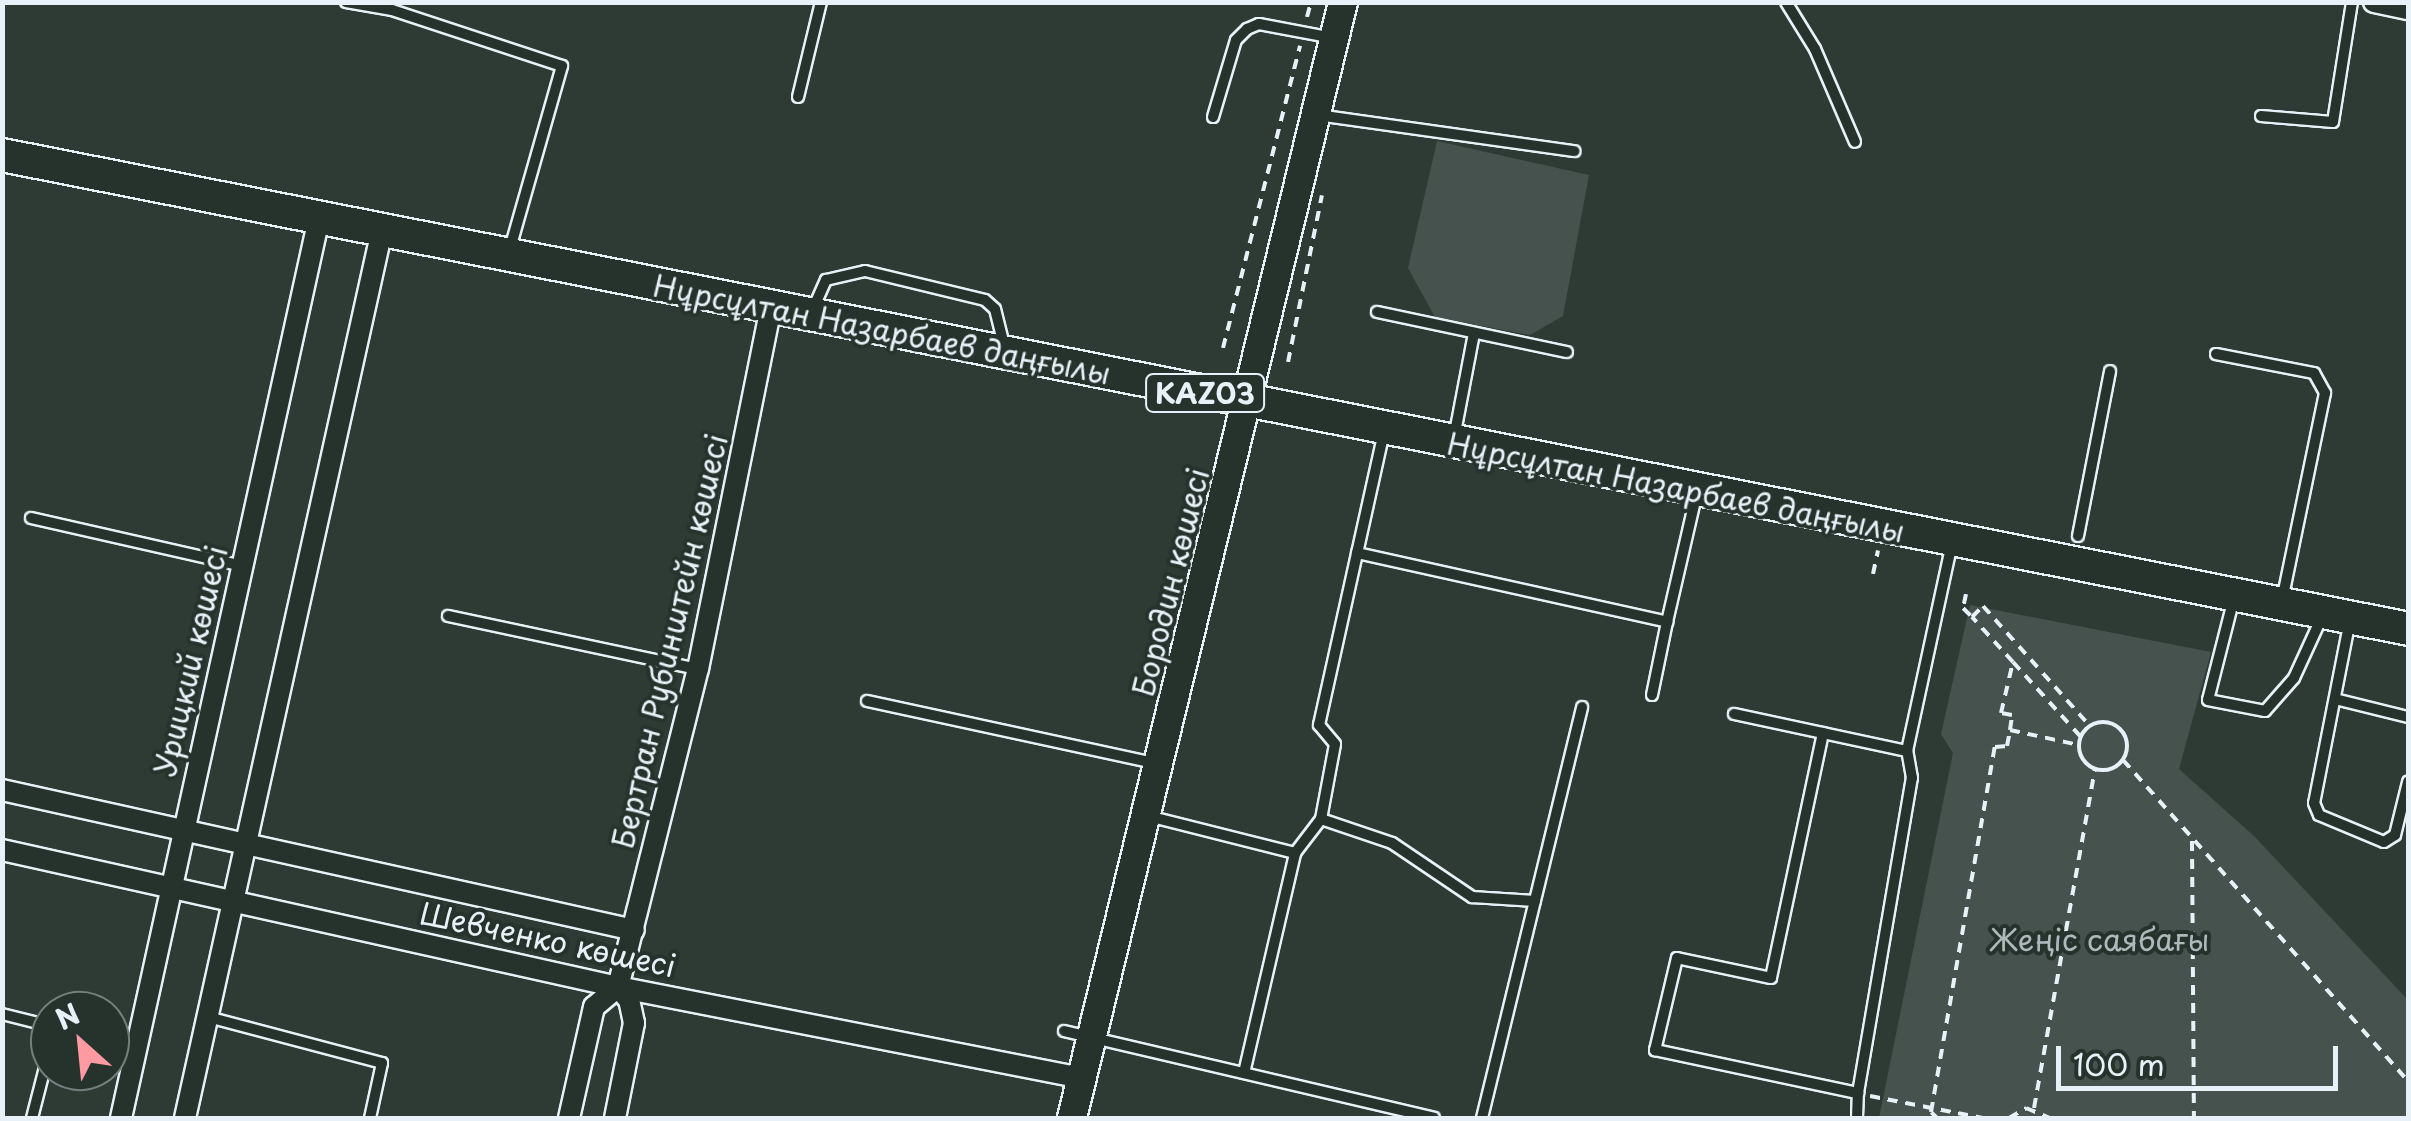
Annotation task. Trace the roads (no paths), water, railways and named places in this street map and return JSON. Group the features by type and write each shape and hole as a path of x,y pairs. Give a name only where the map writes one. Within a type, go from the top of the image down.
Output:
{"main road":[{"name":"Нұрсұлтан Назарбаев даңғылы","path":"2,155 2408,630"}],"street":[{"name":"Бородин көшесі","path":"1072,1118 1082,1078 1078,1034 1147,816 1343,2"},
{"path":"2374,2 2408,9"},
{"name":"Урицкий көшесі","path":"121,1118 168,888 319,218"},
{"path":"185,1118 382,230"},
{"name":"Бертран Рубинштейн көшесі","path":"618,987 698,669 771,307"},
{"name":"Шевченко көшесі","path":"2,790 634,930"},
{"name":"Шевченко көшесі","path":"2,850 618,987 1082,1078"},
{"path":"569,1118 594,1006 618,987 629,1000 634,1023 615,1118"}],"lane":[{"path":"346,2 392,6 562,66 508,255"},
{"path":"798,97 821,2"},
{"path":"1786,2 1816,49 1855,142"},
{"path":"2261,116 2333,122 2352,2"},
{"path":"1213,116 1236,40 1247,29 1259,24 1334,38"},
{"path":"1316,115 1574,151"},
{"path":"810,315 826,280 865,271 985,300 995,309 1006,354"},
{"path":"1377,312 1566,352"},
{"path":"1453,444 1474,332"},
{"path":"2216,354 2314,373 2326,393 2280,606"},
{"path":"2078,536 2110,371"},
{"path":"1244,1073 1295,853 1321,818 1335,744 1319,725 1385,430"},
{"path":"1652,695 1697,491"},
{"path":"32,518 242,566"},
{"path":"1857,1118 1912,778 1907,751 1952,541"},
{"path":"1358,552 1667,622"},
{"path":"2234,598 2208,700 2265,711 2294,678 2336,616"},
{"path":"448,616 698,669"},
{"path":"2336,616 2335,699 2314,803 2319,815 2384,842 2395,835 2408,782"},
{"path":"2335,699 2408,717"},
{"path":"866,701 1160,764"},
{"path":"1482,1118 1582,707"},
{"path":"1734,714 1907,751"},
{"path":"1823,733 1770,978 1676,958 1655,1050 1858,1094"},
{"path":"1147,816 1295,853"},
{"path":"1321,818 1392,843 1472,898 1535,901"},
{"path":"2,1014 30,1021"},
{"path":"208,1017 382,1064 370,1118"},
{"path":"1078,1034 1434,1118"},
{"path":"32,1118 39,1091"}],"park label":[{"name":"Жеңіс саябағы","path":"2099,939"}]}
